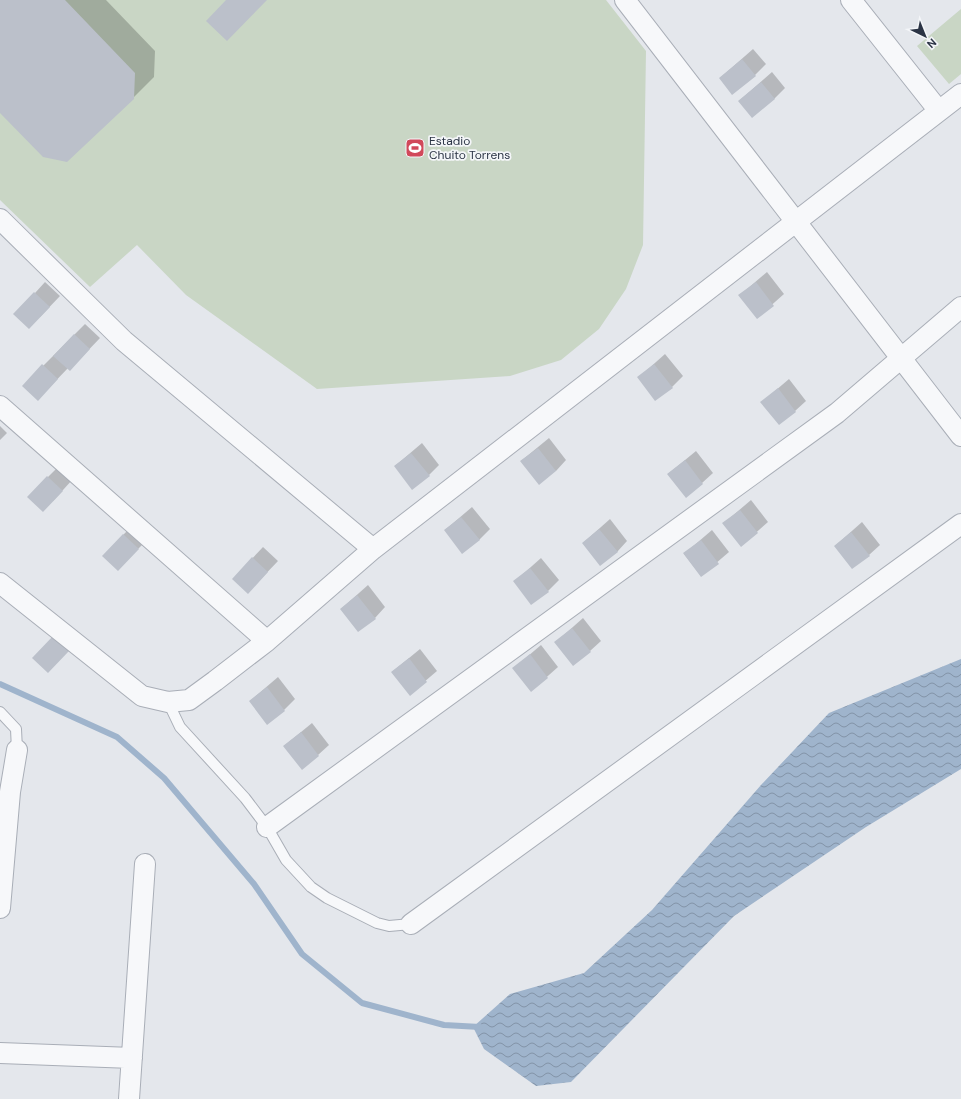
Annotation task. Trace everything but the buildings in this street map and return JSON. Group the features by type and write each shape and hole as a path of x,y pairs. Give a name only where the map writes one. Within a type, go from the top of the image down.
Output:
{"street":[{"path":"625,0 961,436"},
{"path":"851,0 939,111"},
{"path":"0,583 142,696 168,702 188,700 215,682 267,641 373,549 961,94"},
{"path":"0,219 124,341 373,549"},
{"path":"266,827 836,414 961,308"},
{"path":"0,406 267,641"},
{"path":"411,924 961,524"},
{"path":"0,908 10,792 17,750"},
{"path":"129,1099 145,864"},
{"path":"0,1053 132,1058"}],"lane":[{"path":"168,702 180,727 226,776 266,827 286,860 311,887 327,898 377,923 389,926 411,924"},
{"path":"0,712 16,729 17,750"}],"green space":[{"name":"Estadio Chuito Torrens","path":"0,0 606,0 646,51 643,245 626,289 599,329 561,360 510,376 317,389 186,295 137,245 90,287 0,200"},
{"path":"961,9 961,74 949,84 917,46"}],"water":[{"path":"961,659 961,769 866,827 734,916 571,1082 536,1086 484,1049 473,1027 510,994 584,973 652,910 761,785 829,713"}],"waterway":[{"path":"0,684 117,737 164,778 254,884 302,954 362,1003 444,1025 480,1027"}],"place":[{"name":"Estadio Chuito Torrens","path":"415,148"}]}
